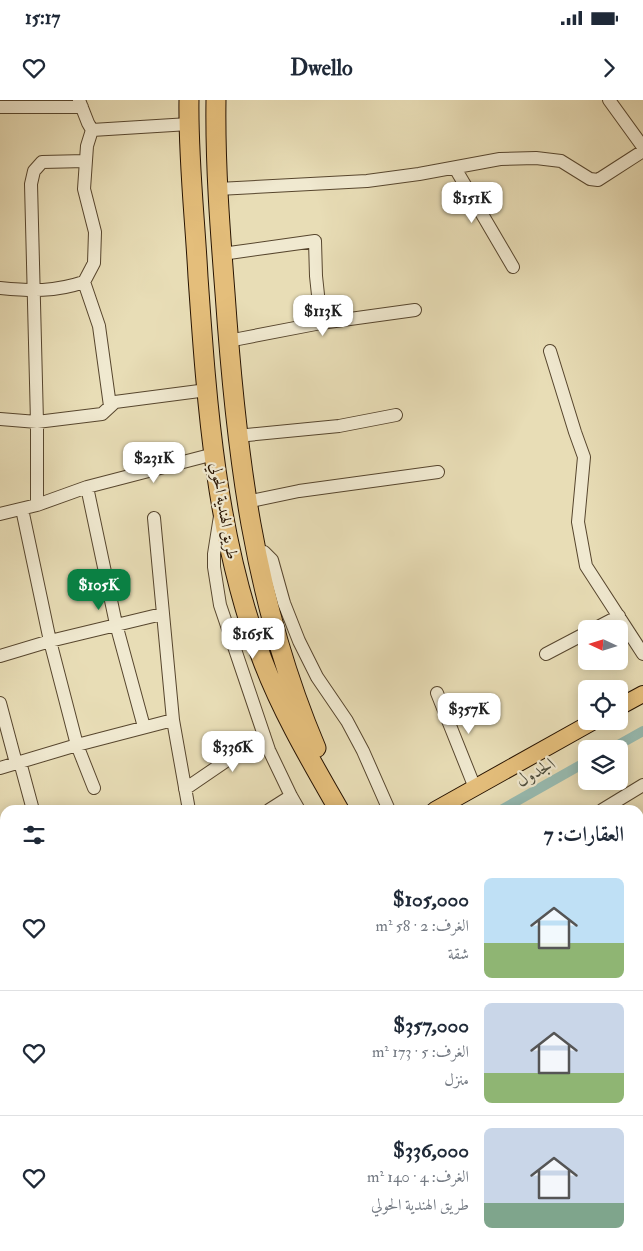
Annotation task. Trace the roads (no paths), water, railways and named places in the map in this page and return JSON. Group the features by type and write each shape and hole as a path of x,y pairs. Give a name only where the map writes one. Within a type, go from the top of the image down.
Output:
{"highway":[{"name":"طريق الهندية الحولي","path":"190,100 192,172 207,390 222,508 240,592 262,660 291,724 336,805"},
{"name":"طريق الهندية الحولي","path":"216,100 218,180 228,342 236,436 246,502 255,551 272,618 300,705 321,761 343,805"},
{"path":"190,129 195,138 201,140 207,140 216,131"},
{"path":"192,172 196,167 208,164 213,167 218,180"}],"main road":[{"path":"628,702 643,694"},
{"path":"444,805 578,730"}],"street":[{"path":"608,100 643,147"},
{"path":"0,106 81,103 92,130 87,146 84,189 95,232 94,263 84,282 64,289 33,291 0,288"},
{"path":"92,130 190,129"},
{"path":"218,180 367,181 455,168 500,159 536,158 561,161 593,180 598,180 643,151"},
{"path":"37,505 37,422 31,184 34,171 42,162 86,161"},
{"path":"455,168 513,266"},
{"path":"222,254 315,241 316,276 321,323"},
{"path":"84,282 99,326 110,406"},
{"path":"228,342 321,323 415,310"},
{"path":"550,351 584,457 578,522 586,566 643,654"},
{"path":"0,419 37,422 102,414 115,402 207,390"},
{"path":"236,436 339,426 396,415"},
{"path":"0,514 37,505 87,487 214,454"},
{"path":"246,502 299,491 438,472"},
{"path":"87,487 116,624 144,727"},
{"path":"222,508 214,554 217,592 269,750 296,805"},
{"path":"22,509 50,641 77,745 94,788"},
{"path":"154,518 173,720 188,805"},
{"path":"255,551 264,552 272,560 284,603 299,641 317,677 342,714 363,751 387,805"},
{"path":"0,656 50,641 162,614"},
{"path":"611,620 619,616"},
{"path":"546,654 578,637"},
{"path":"437,692 475,788"},
{"path":"0,703 31,805"},
{"path":"0,768 77,745 173,720"},
{"path":"185,789 264,734"},
{"path":"611,805 643,786"},
{"path":"277,805 291,796"}],"waterway":[{"name":"الجدول","path":"627,740 643,731"},
{"name":"الجدول","path":"510,805 578,767"}]}
